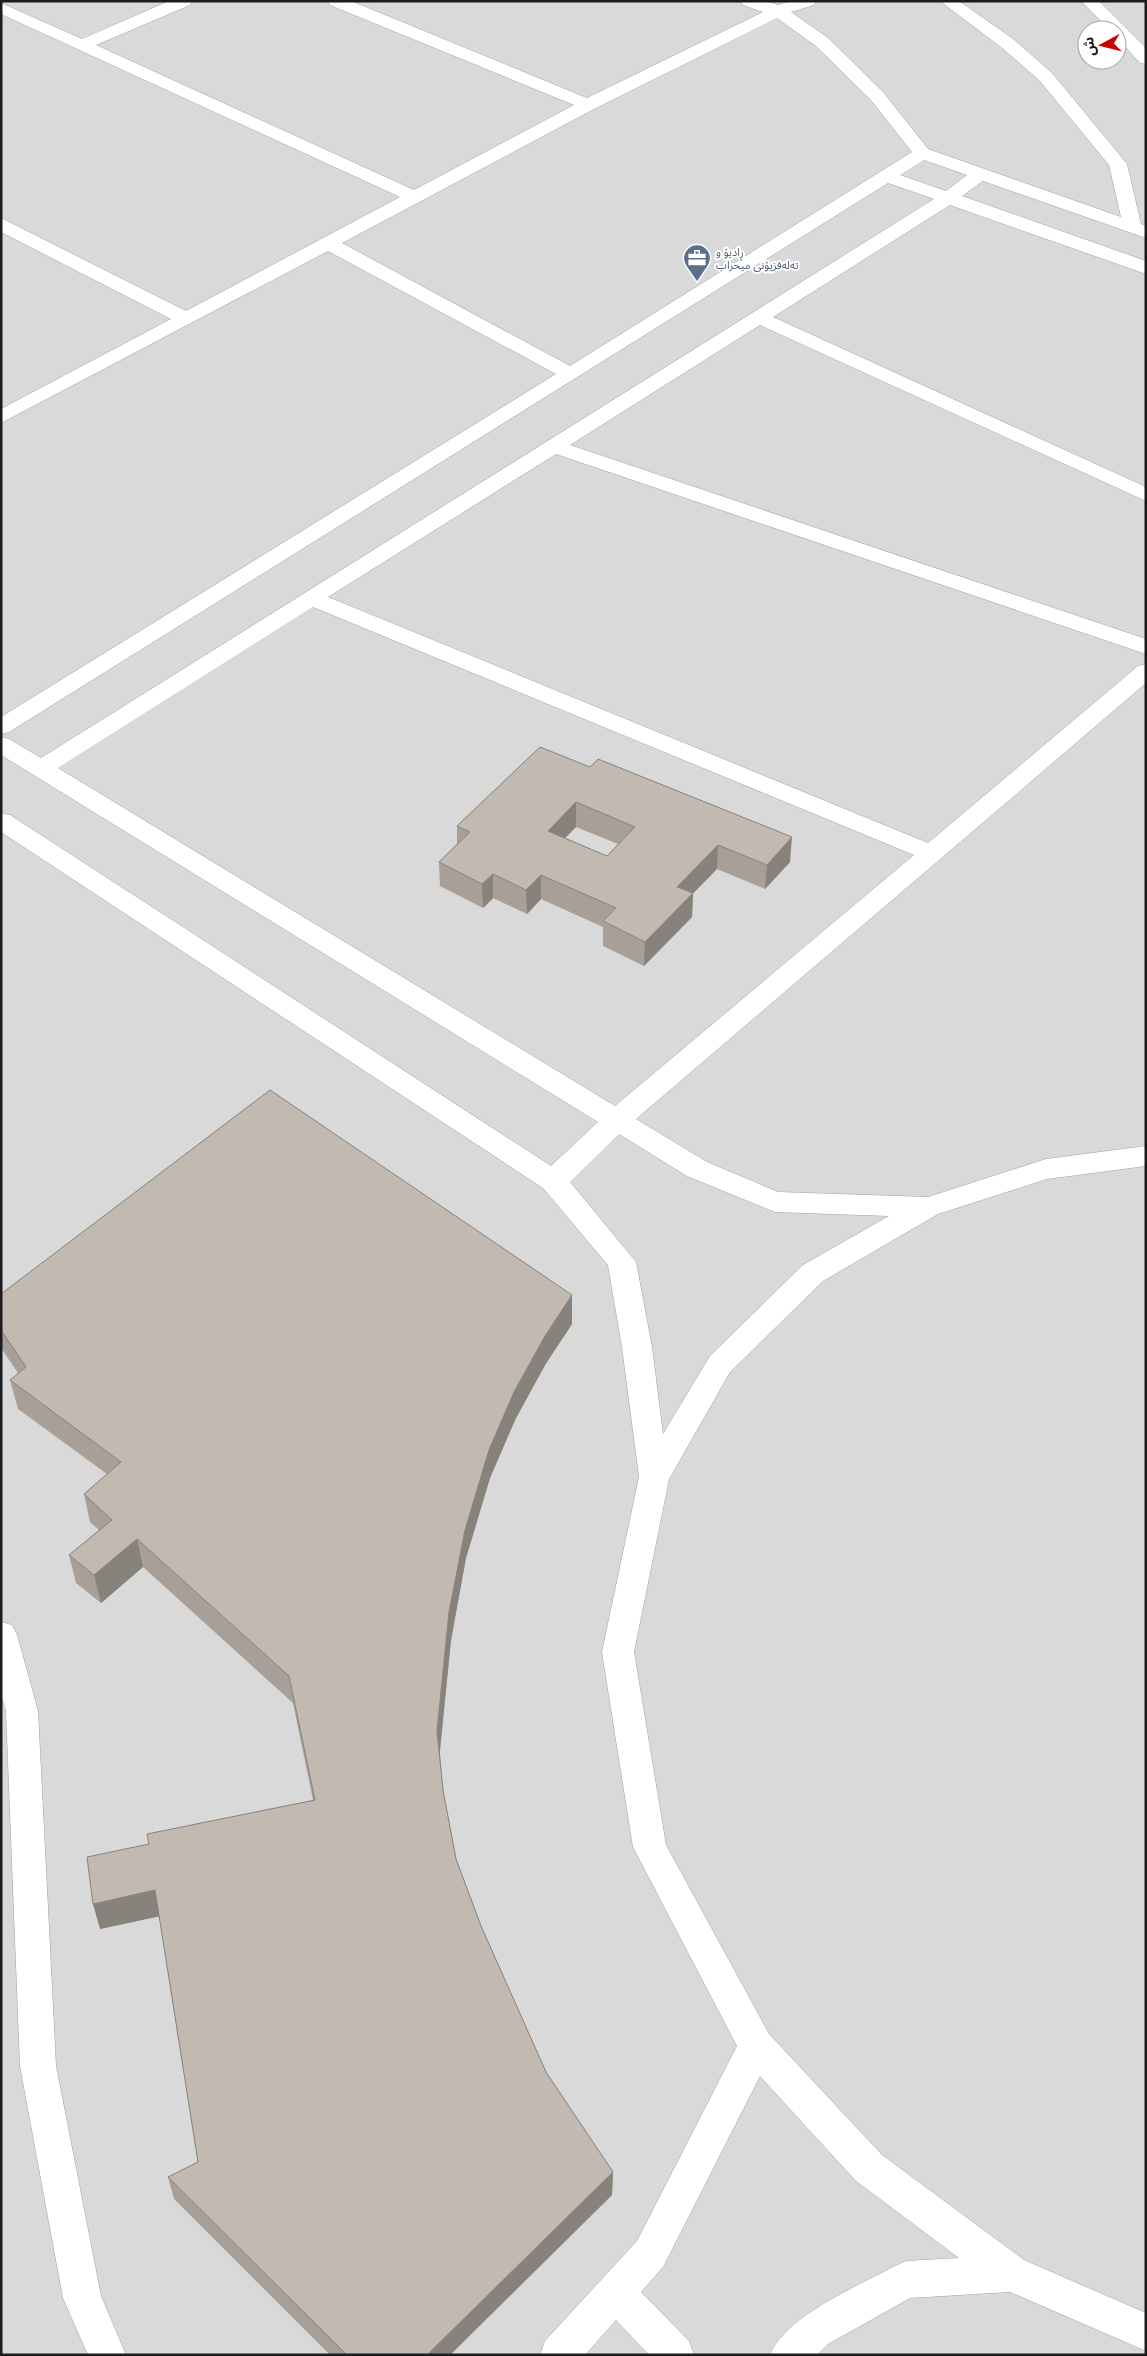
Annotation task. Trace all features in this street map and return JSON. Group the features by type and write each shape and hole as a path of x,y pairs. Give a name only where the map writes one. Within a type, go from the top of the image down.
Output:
{"street":[{"path":"82,45 184,1"},
{"path":"336,1 588,105"},
{"path":"749,1 778,11 822,42 877,96 922,153 1139,230"},
{"path":"1,417 588,105 778,11 808,1"},
{"path":"948,1 1008,43 1046,77 1118,164 1139,230"},
{"path":"1089,1 1117,27 1146,59"},
{"path":"6,14 82,45 415,197"},
{"path":"1,727 571,374 922,153"},
{"path":"40,768 948,198 981,174"},
{"path":"887,176 1146,268"},
{"path":"1,224 186,319"},
{"path":"328,243 571,374"},
{"path":"758,317 1146,495"},
{"path":"553,446 1146,648"},
{"path":"311,598 931,853"},
{"path":"553,1181 616,1121 1146,671"},
{"path":"1,744 697,1169 775,1202 928,1207"},
{"path":"1,821 553,1181 622,1262 654,1477"},
{"path":"1146,1156 1046,1170 928,1207 814,1273 720,1364 654,1477 618,1652 650,1847 756,2046 869,2168 1010,2273 1146,2332"},
{"path":"1,1635 8,1689 22,1711 38,2066 82,2298 107,2355"},
{"path":"559,2355 650,2254 756,2046"},
{"path":"789,2355 815,2331 906,2280 1010,2273"},
{"path":"616,2292 675,2355"}],"shaded area":[{"path":"1,1 1146,1 1146,2355 1,2355"}],"building":[{"path":"540,747 590,767 598,759 792,837 767,865 718,845 677,887 693,893 645,942 603,921 616,908 541,875 526,890 493,874 482,884 439,862 470,832 457,826","holes":["576,802 635,827 607,856 548,831"]},
{"path":"270,1090 572,1295 545,1336 514,1392 489,1450 465,1530 449,1612 437,1731 443,1790 456,1859 481,1926 546,2072 613,2172 427,2355 347,2355 168,2177 198,2162 155,1890 93,1904 87,1857 149,1844 147,1834 315,1800 289,1676 137,1539 94,1575 69,1555 112,1520 84,1494 121,1462 10,1380 26,1367 1,1330 1,1294"}],"place":[{"name":"ڕادیۆ و تەلەفزیۆنی میحراب","path":"697,282"}]}
